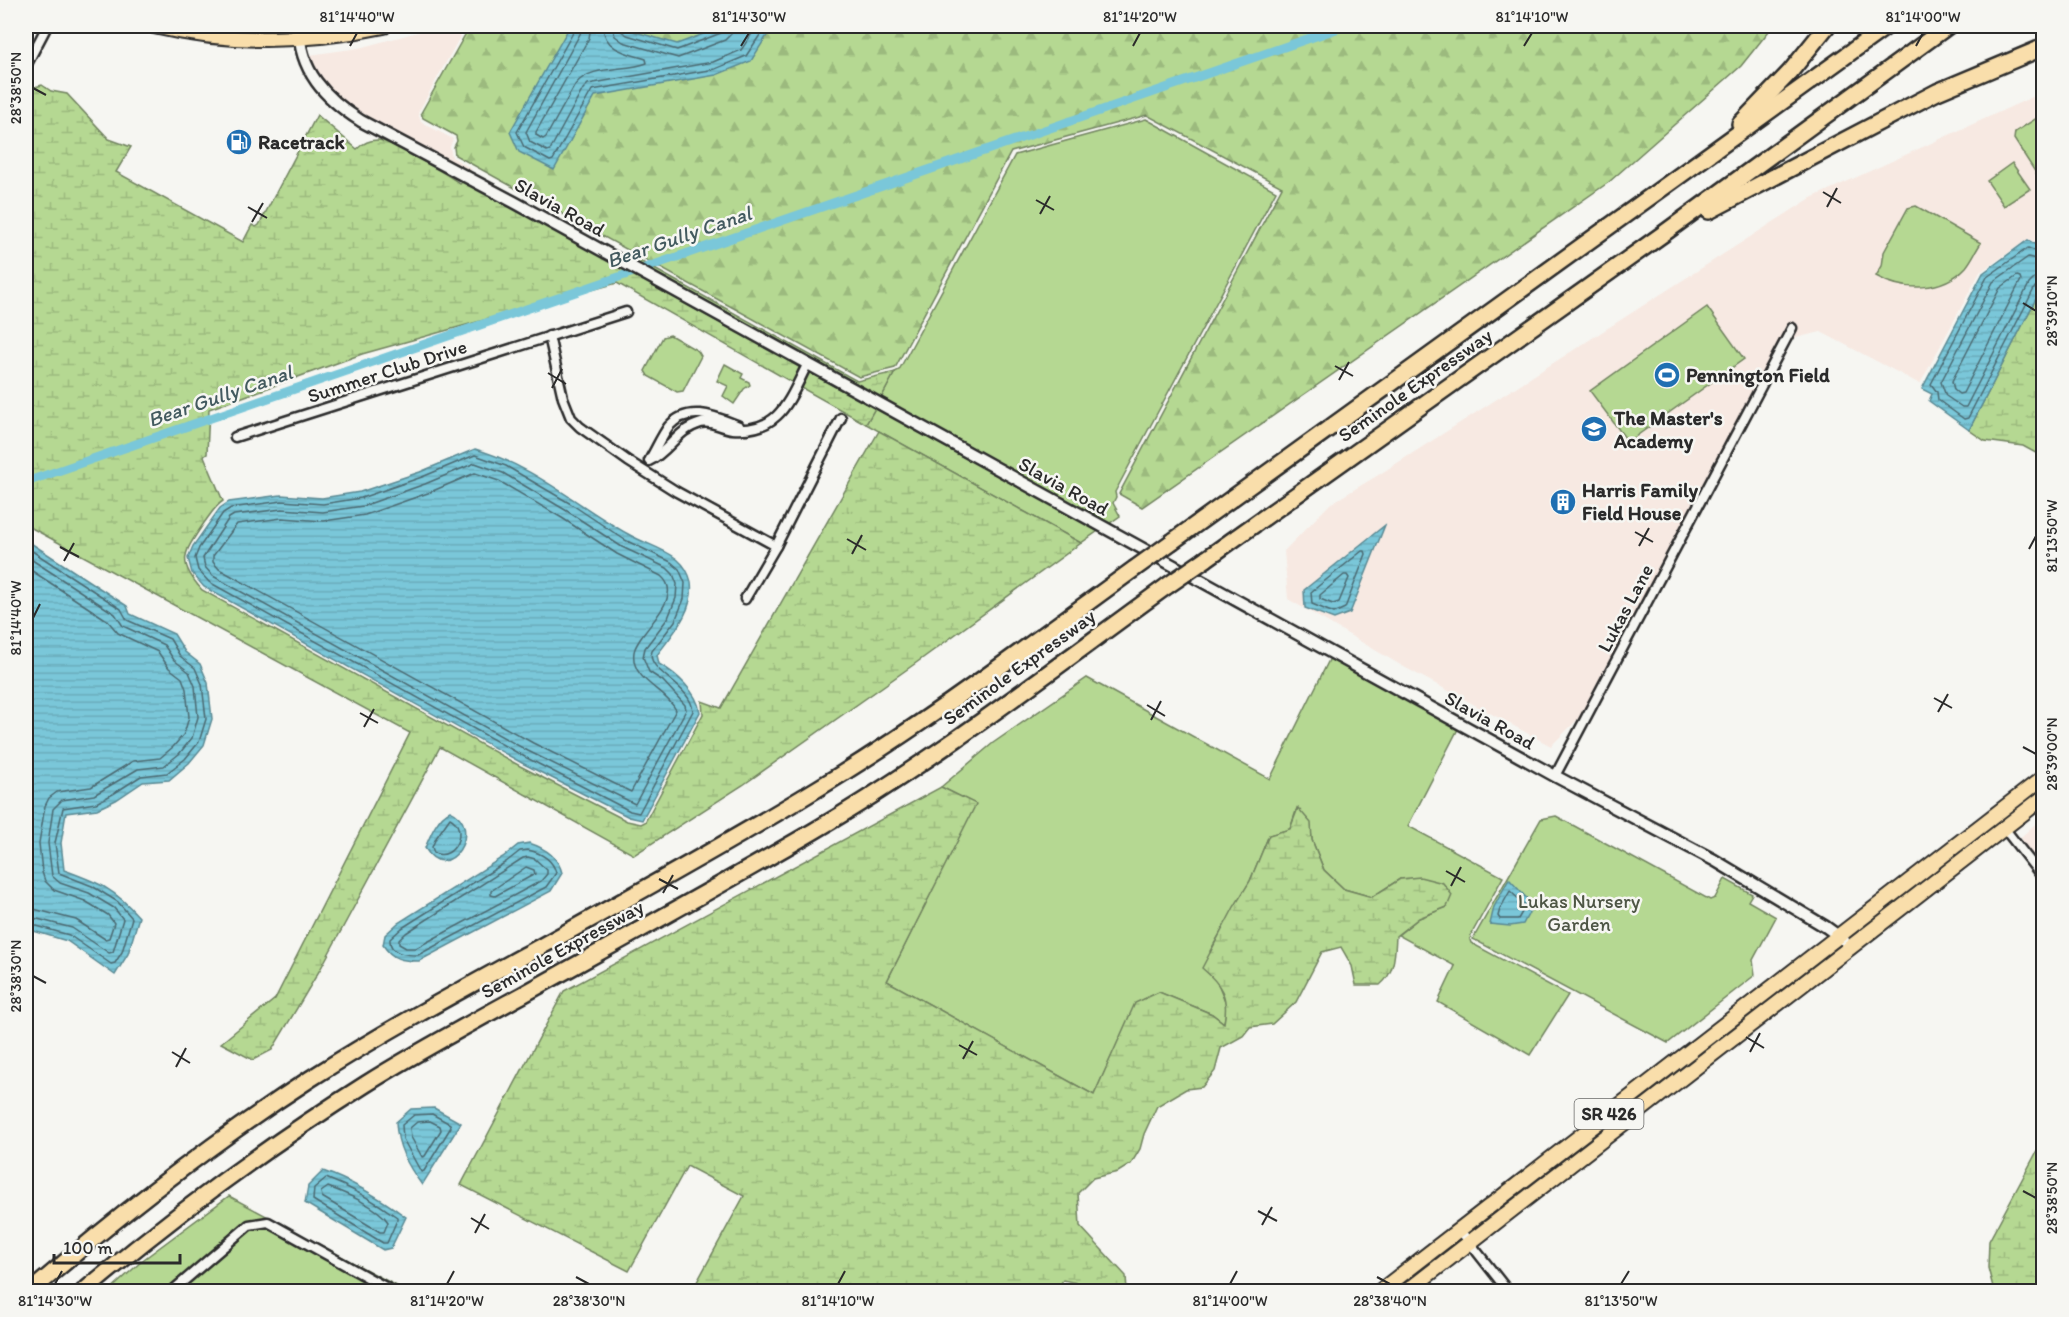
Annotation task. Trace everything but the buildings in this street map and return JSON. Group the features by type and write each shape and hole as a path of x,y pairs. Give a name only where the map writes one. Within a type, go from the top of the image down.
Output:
{"highway":[{"path":"1705,158 1790,72 1827,26"},
{"name":"Seminole Expressway","path":"30,1292 98,1233 164,1181 311,1079 408,1021 816,790 941,708 1887,26"},
{"name":"Seminole Expressway","path":"82,1292 204,1194 299,1127 369,1082 818,829 901,776 1663,234 1948,26"},
{"path":"1663,234 1937,92 2043,47"}],"main road":[{"path":"154,26 204,34 352,32 384,26"},
{"name":"SR 426","path":"1379,1292 2043,777"},
{"name":"SR 426","path":"1406,1292 2043,797"}],"street":[{"path":"26,66 47,26"},
{"name":"Slavia Road","path":"299,32 308,68 321,89 337,106 361,122 627,264 1555,777 1714,860 1852,946"},
{"name":"Summer Club Drive","path":"235,437 626,312"},
{"name":"Lukas Lane","path":"1555,777 1792,328"},
{"path":"549,336 563,398 571,418 580,427 676,492 776,546"},
{"path":"644,470 649,461 657,457 680,433 692,426 704,422 732,429 766,424 774,420 782,413 807,365"},
{"path":"745,599 776,546 841,418"},
{"path":"2004,828 2043,879"},
{"path":"171,1292 249,1225 268,1222 394,1292"},
{"path":"1459,1229 1504,1286 1496,1292"}],"shaded area":[{"path":"440,26 466,26 418,113 421,122 453,139 450,147 452,157 472,169 469,173 363,117 340,102 325,86 312,65 309,55 359,48"},
{"name":"The Master's Academy","path":"2043,92 2043,246 2029,239 1980,272 1920,384 1821,332 1786,340 1594,703 1551,746 1404,667 1288,599 1284,551 1330,504 1811,198"},
{"path":"2043,817 2043,871 2024,847 2021,837"}],"green space":[{"path":"470,26 641,26 675,33 698,26 1773,26 1741,66 1609,182 1142,507 1119,494 1282,187 1147,115 1011,152 895,368 859,377 455,155 456,136 423,118 421,113"},
{"path":"42,85 51,91 67,94 109,139 131,147 116,172 243,242 252,225 256,227 259,225 317,115 357,149 375,140 394,146 460,184 463,181 512,207 801,368 793,383 617,283 362,354 209,409 207,454 204,456 223,501 197,533 186,557 189,572 202,590 520,766 627,821 641,824 645,822 703,714 702,701 721,708 879,431 1081,543 743,785 634,855 440,747 321,968 272,1050 253,1060 221,1043 275,999 410,733 26,525 26,101 35,87"},
{"path":"2043,114 2043,184 2014,139 2015,132"},
{"path":"1146,119 1276,191 1115,492 1116,497 1113,503 1120,516 1107,525 880,400 895,372 899,370 1015,155"},
{"path":"2012,163 2030,189 2004,206 1987,181"},
{"path":"1916,206 1981,243 1966,267 1957,275 1935,285 1923,287 1899,285 1876,276 1882,266 1884,252 1908,208"},
{"path":"631,256 857,381 895,372 880,400 626,258"},
{"path":"2043,285 2043,457 2023,446 1985,441 1969,430"},
{"name":"Pennington Field","path":"1707,307 1744,359 1628,442 1590,391"},
{"path":"670,335 698,351 701,356 683,391 677,392 648,376 645,371 663,337"},
{"path":"725,364 743,374 741,378 750,385 744,389 734,404 723,396 728,386 717,381"},
{"path":"808,372 875,408 866,424 800,387"},
{"path":"875,408 1098,531 1081,543 866,424"},
{"path":"1330,658 1458,729 1408,826 1503,877 1471,935 1471,943 1568,995 1530,1055 1438,1002 1455,966 1398,935 1419,918 1447,907 1400,879 1372,897 1344,889 1324,870 1312,840 1310,823 1297,808 1290,829 1269,835 1250,881 1210,951 1217,981 1227,1006 1224,1023 1212,1014 1159,992 1136,1003 1094,1095 887,981 975,804 941,787 993,743 1087,678 1270,779"},
{"path":"941,787 976,804 887,981 1094,1095 1135,1003 1159,992 1212,1014 1224,1023 1225,999 1215,980 1202,968 1250,881 1269,835 1290,829 1298,808 1311,823 1312,840 1324,870 1344,889 1372,897 1400,879 1420,877 1443,883 1452,895 1447,907 1419,918 1396,936 1391,969 1380,985 1356,985 1352,966 1341,947 1322,952 1296,1002 1272,1024 1250,1027 1243,1036 1221,1048 1215,1071 1202,1087 1186,1089 1157,1106 1140,1149 1131,1164 1118,1172 1093,1178 1078,1193 1080,1226 1126,1276 1127,1291 1095,1291 1082,1284 1063,1280 1055,1292 692,1291 744,1196 687,1166 629,1271 461,1185 564,991"},
{"name":"Lukas Nursery Garden","path":"1556,816 1710,900 1715,898 1725,879 1752,894 1748,901 1776,917 1753,960 1755,975 1668,1043 1473,939 1541,819"},
{"path":"2043,1140 2043,1291 1994,1291 1988,1268 1989,1241"},
{"path":"229,1196 406,1291 108,1292 144,1259"}],"water":[{"path":"570,26 622,26 677,44 725,26 773,26 751,61 716,75 595,96 554,170 519,152 510,132"},
{"path":"2028,240 2043,249 2043,285 1969,430 1929,401 1932,394 1922,389 1983,273"},
{"path":"475,449 496,456 535,475 609,523 671,555 682,564 689,575 691,592 686,612 657,655 659,664 679,678 695,697 700,712 642,820 629,817 522,763 204,587 192,573 188,558 193,546 220,508 229,502 281,495 322,498 360,492 420,472"},
{"path":"1385,525 1350,613 1334,619 1305,608 1304,590"},
{"path":"26,540 127,606 130,614 174,634 185,652 200,664 208,683 212,719 204,745 189,763 169,780 143,782 116,800 97,809 66,813 61,843 64,870 114,893 139,917 128,954 115,975 67,941 26,930"},
{"path":"450,811 460,818 465,829 464,840 460,850 453,857 444,861 434,858 425,848 438,822"},
{"path":"529,843 550,854 560,867 562,873 551,891 419,961 398,958 383,945 385,935 398,923 503,857 518,845"},
{"path":"1509,879 1533,905 1523,924 1510,926 1490,924 1494,907"},
{"path":"434,1108 461,1123 422,1185 404,1155 398,1139 396,1122 411,1109"},
{"path":"323,1171 366,1191 406,1217 391,1248 383,1250 305,1203 308,1186"}],"waterway":[{"name":"Bear Gully Canal","path":"26,482 1345,26"}],"place":[{"name":"Racetrack","path":"239,142"},
{"name":"Pennington Field","path":"1667,375"},
{"name":"The Master's Academy","path":"1594,429"},
{"name":"Harris Family Field House","path":"1563,502"}]}
